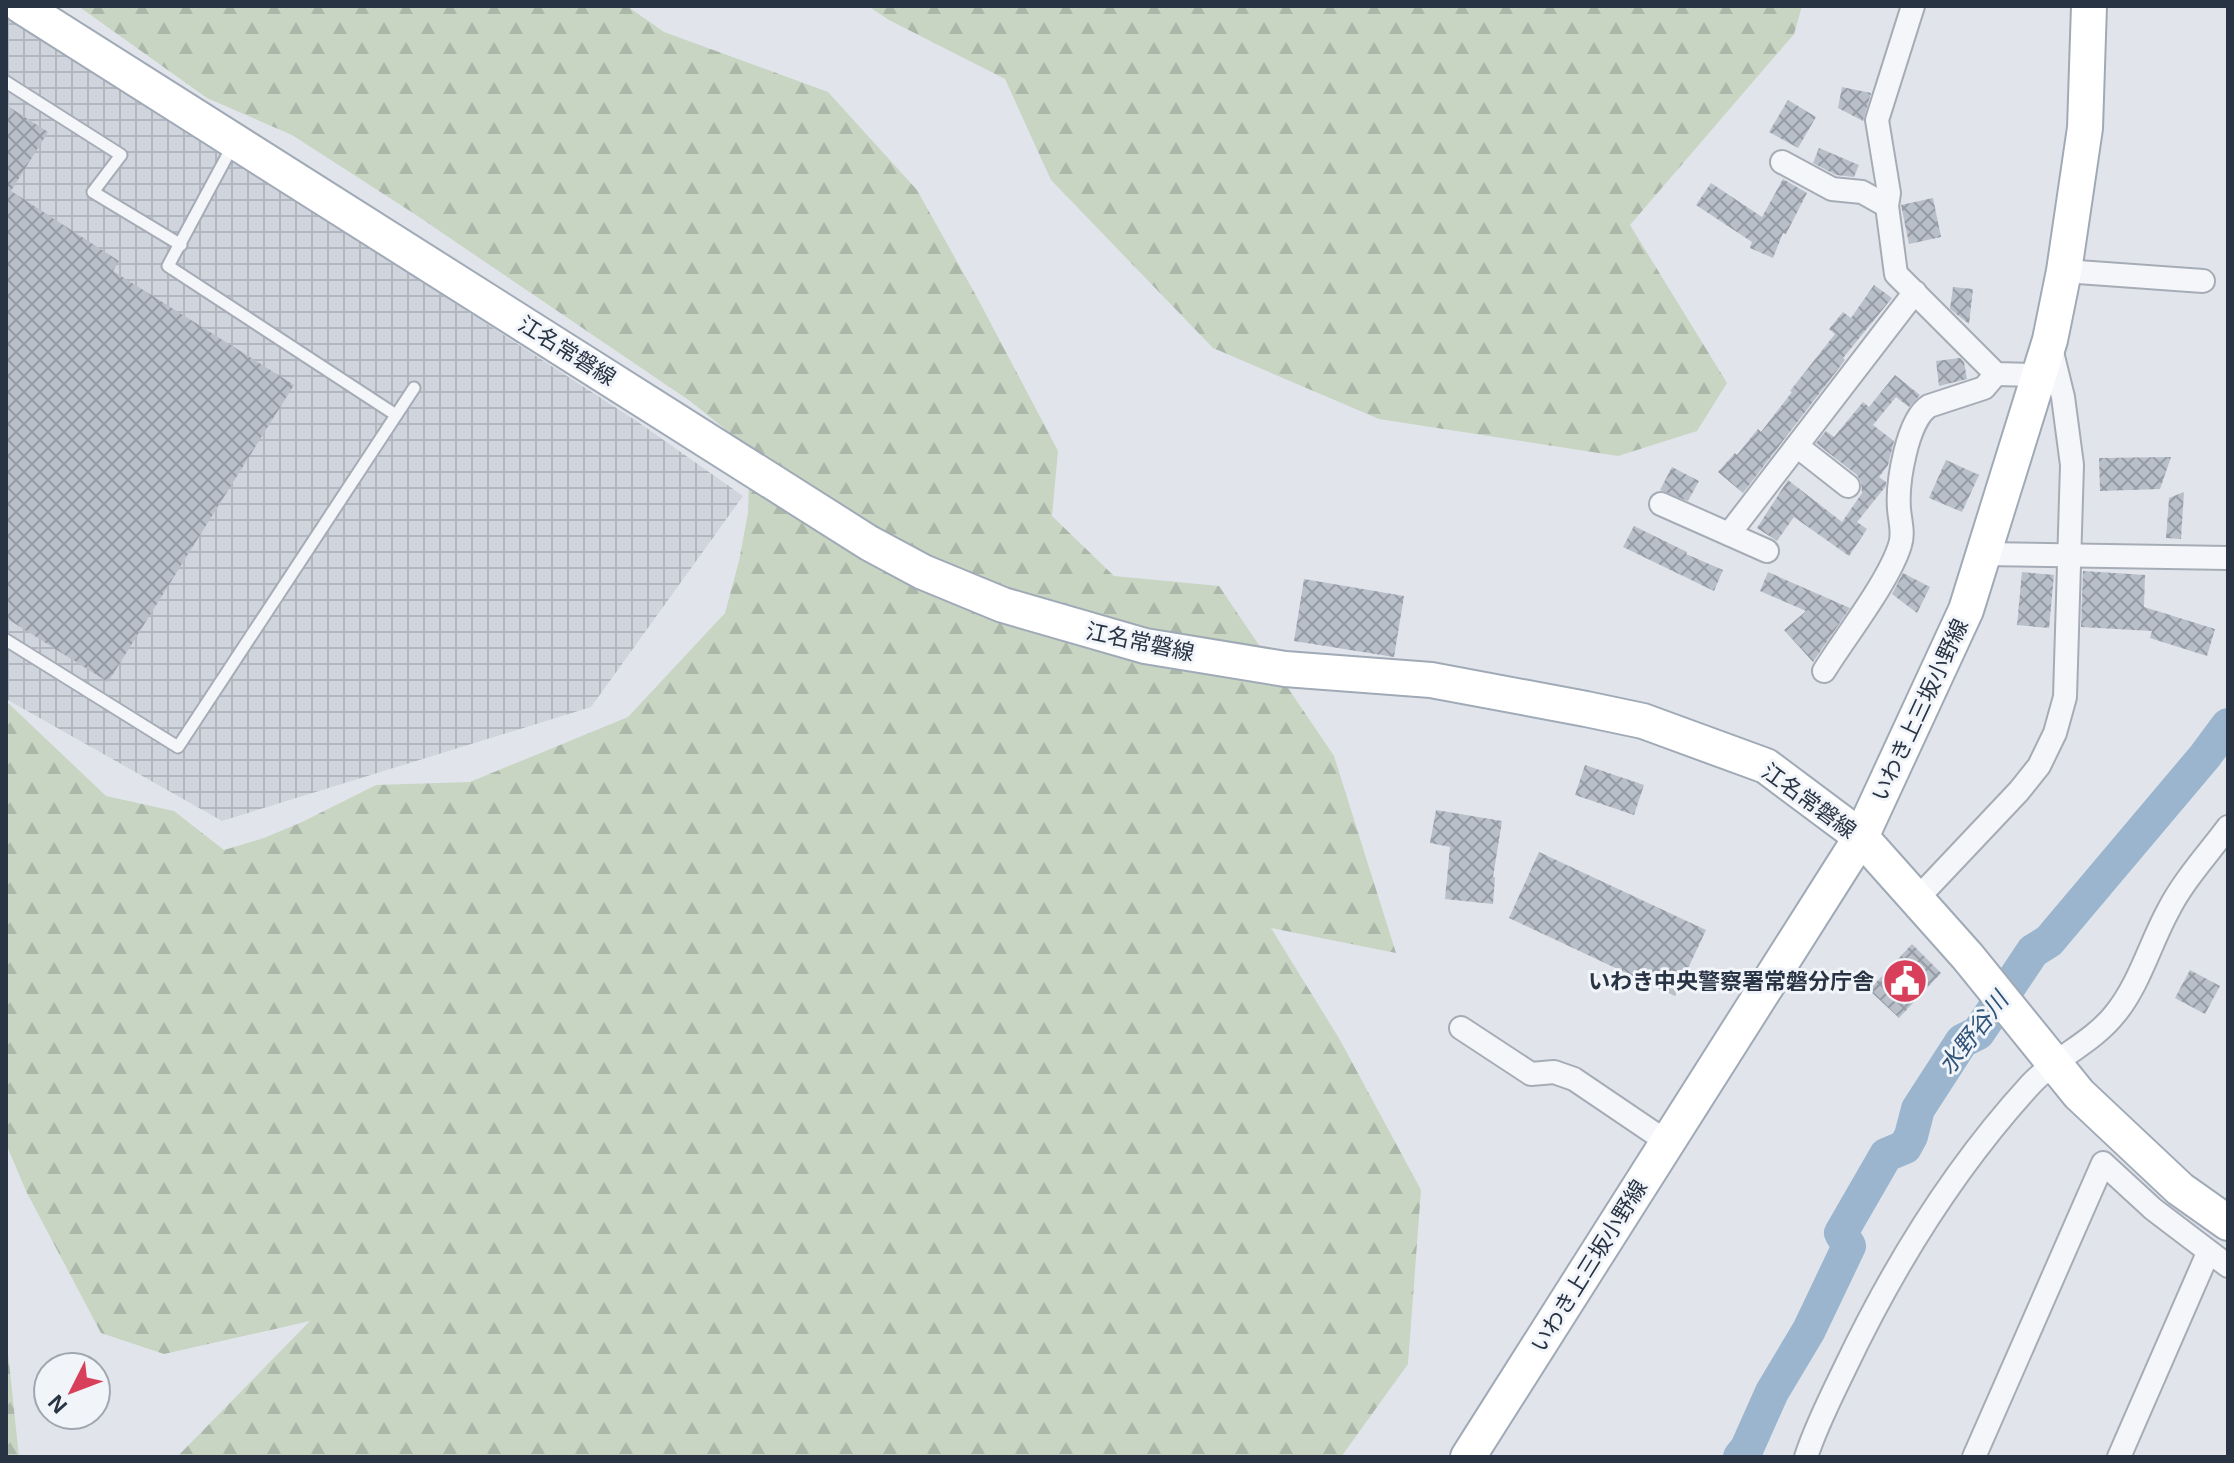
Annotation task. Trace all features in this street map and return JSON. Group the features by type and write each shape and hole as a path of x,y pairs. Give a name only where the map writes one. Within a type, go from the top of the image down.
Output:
{"main road":[{"name":"江名常磐線","path":"21,6 869,543 923,572 1003,605 1145,646 1285,669 1431,680 1643,721 1766,766 1861,837 1968,957 2079,1094 2180,1189 2228,1223"},
{"name":"いわき上三坂小野線","path":"1468,1457 1861,837 1966,610 2050,340 2064,271 2085,128 2089,6"}],"street":[{"path":"1913,6 1877,120 1889,193 1887,206 1896,274 1996,374 2039,375"},
{"path":"1782,162 1832,189 1862,192 1887,206"},
{"path":"2064,271 2203,281"},
{"path":"1729,534 1915,292"},
{"path":"1916,900 2039,766 2055,733 2065,697 2072,465 2063,397 2050,340"},
{"path":"1824,671 1885,575 1900,544 1901,483 1909,438 1921,411 1984,388 1996,374"},
{"path":"1797,446 1848,486"},
{"path":"1661,504 1767,551"},
{"path":"1983,554 2228,558"},
{"path":"1806,1457 1870,1315 1937,1201 1970,1155 2025,1092 2114,1016 2125,1001 2169,909 2228,827"},
{"path":"1461,1028 1531,1074 1554,1072 1574,1079 1667,1142"},
{"path":"1974,1457 2103,1163 2153,1209 2228,1266"},
{"path":"2119,1457 2208,1253"}],"lane":[{"path":"6,82 121,155 93,192 181,245"},
{"path":"235,141 168,266 396,415"},
{"path":"6,640 178,747 414,388"}],"shaded area":[{"path":"6,18 166,116 638,422 743,496 591,707 222,821 6,699"}],"green space":[{"path":"78,6 627,6 664,32 828,92 917,190 1058,451 1052,516 1114,576 1219,586 1334,756 1396,953 1271,928 1340,1040 1421,1190 1408,1364 1341,1457 177,1457 310,1321 164,1354 101,1333 27,1193 6,1144 6,701 106,796 174,811 224,850 302,822 376,785 470,782 628,717 725,613 748,513 750,449 690,401 413,213 292,135 207,98"},
{"path":"868,6 1802,6 1794,34 1630,225 1727,383 1697,431 1618,456 1379,419 1213,348 1051,180 1005,79 889,20"},
{"path":"6,1350 8,1353 19,1457 6,1457"}],"building":[{"path":"1842,87 1871,93 1863,121 1838,108"},
{"path":"1788,100 1816,117 1798,148 1769,132"},
{"path":"6,105 48,132 11,191 119,261 113,271 294,385 108,682 6,618"},
{"path":"1819,148 1859,165 1854,177 1836,175 1813,163"},
{"path":"1783,179 1807,193 1786,234 1783,233 1773,258 1750,248 1752,242 1696,205 1711,183 1762,217"},
{"path":"1933,198 1941,237 1909,244 1901,205"},
{"path":"1874,285 1892,298 1843,358 1845,360 1743,493 1718,472 1758,429 1761,432 1835,334 1829,329 1843,312 1851,318"},
{"path":"1953,287 1973,289 1969,324 1950,309"},
{"path":"1960,358 1964,362 1967,379 1939,386 1936,361"},
{"path":"1895,375 1920,395 1909,407 1896,397 1873,425 1894,441 1888,465 1879,477 1886,482 1886,486 1857,522 1867,529 1849,556 1794,517 1777,541 1757,528 1788,480 1842,522 1862,493 1861,482 1857,475 1816,443 1826,431 1834,437 1863,402 1869,407"},
{"path":"2171,457 2160,489 2100,491 2099,458"},
{"path":"1946,460 1979,475 1962,512 1929,498"},
{"path":"1672,467 1699,481 1688,501 1660,490"},
{"path":"2184,492 2181,539 2166,538 2169,498"},
{"path":"1634,526 1723,570 1714,591 1623,547"},
{"path":"2083,571 2145,575 2144,607 2215,629 2207,656 2150,638 2152,631 2081,627"},
{"path":"1768,572 1850,608 1813,662 1784,630 1806,611 1760,591"},
{"path":"2022,572 2054,575 2049,628 2017,625"},
{"path":"1903,573 1930,587 1917,613 1892,594"},
{"path":"1304,579 1404,596 1394,657 1294,641"},
{"path":"1585,765 1644,785 1634,815 1575,795"},
{"path":"1436,810 1502,821 1493,877 1493,904 1445,899 1450,847 1430,843"},
{"path":"1539,852 1706,930 1675,996 1509,918"},
{"name":"いわき中央警察署常磐分庁舎","path":"1912,944 1941,973 1899,1018 1869,990"},
{"path":"2190,970 2220,986 2205,1014 2175,998"}],"waterway":[{"name":"水野谷川","path":"1740,1457 1772,1392 1809,1330 1849,1246 1841,1233 1886,1155 1905,1147 1918,1109 1962,1041 1978,1033 2033,951 2049,941 2228,725"}],"place":[{"name":"いわき中央警察署常磐分庁舎","path":"1905,981"}]}
